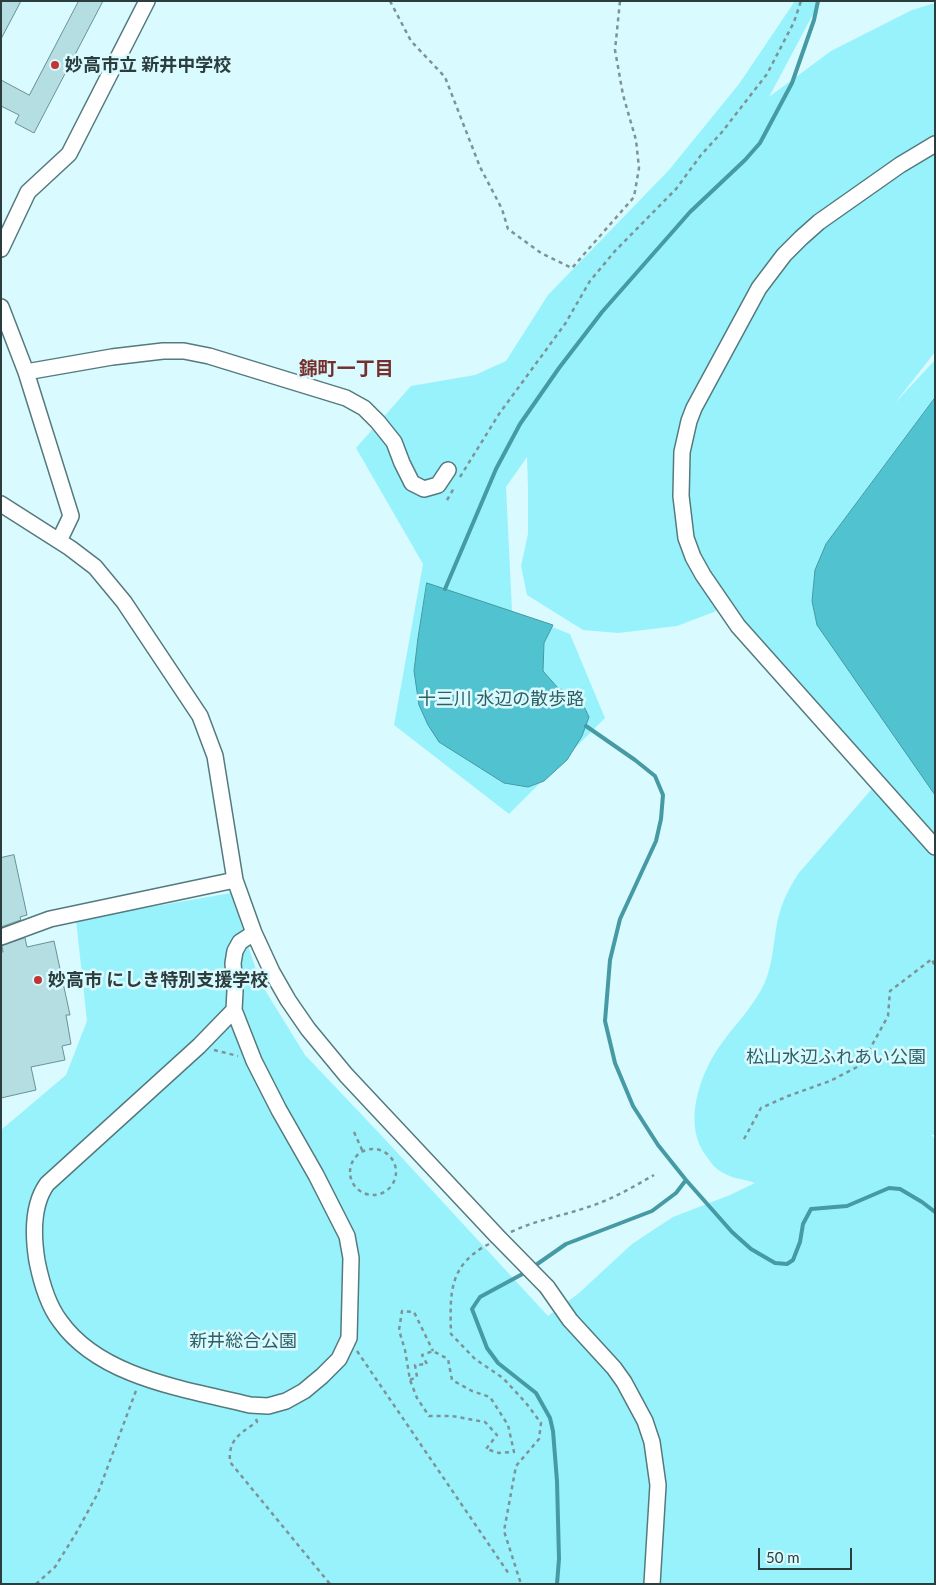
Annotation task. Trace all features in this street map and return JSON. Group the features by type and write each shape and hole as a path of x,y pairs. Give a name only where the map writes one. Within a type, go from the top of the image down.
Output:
{"street":[{"path":"1,249 28,192 69,154 147,1"},
{"path":"935,144 900,165 819,222 795,244 769,274 750,304 694,408 682,452 681,496 686,538 707,581 733,620 935,847"},
{"path":"1,307 26,372 71,516 59,541"},
{"path":"26,372 163,351 184,351 209,356 346,398 364,408 394,442 412,482 424,489 438,485 448,470"},
{"path":"1,504 59,541 95,567 118,595 200,716 215,756 235,880 254,933 272,972 288,1000 346,1076 547,1287 570,1320 614,1368 624,1382 645,1421 652,1442 658,1485 652,1584"},
{"path":"1,937 50,919 235,880"},
{"path":"234,1010 199,1046 47,1184 40,1193 37,1204 34,1239 41,1280 51,1305 60,1321 84,1347 99,1357 141,1377 250,1405 268,1406 286,1401 304,1391 339,1359 349,1338 351,1258 347,1236 254,1061 234,1010 236,991 233,964 235,950 240,942 254,933"}],"path":[{"path":"390,1 411,41 445,77 480,167 502,209 508,229 541,253 572,268 634,198 639,168 636,140 623,95 615,50 620,1"},
{"path":"447,500 499,414 565,324 590,281 615,251 676,189 767,74 794,22 801,1"},
{"path":"744,1139 761,1108 830,1081 861,1065 888,1016 890,991 932,959 935,967"},
{"path":"199,1046 254,1061"},
{"path":"354,1132 363,1152"},
{"path":"372,1149 380,1150 392,1158 397,1172 392,1186 386,1192 379,1195 364,1194 353,1183 350,1176 351,1168 358,1154 363,1152 372,1149"},
{"path":"521,1584 504,1531 516,1466 539,1439 541,1422 503,1378 475,1359 452,1334 450,1300 453,1281 475,1251 500,1237 528,1224 590,1207 624,1192 654,1175"},
{"path":"402,1311 414,1312 434,1351 448,1359 452,1380 472,1392 490,1397 508,1425 514,1452 499,1454 486,1449 496,1435 485,1422 452,1416 429,1416 417,1398 410,1380 405,1350 399,1330 402,1311"},
{"path":"355,1347 508,1574"},
{"path":"410,1380 417,1377 415,1366 427,1364 422,1356 434,1351"},
{"path":"36,1584 55,1567 98,1494 141,1377"},
{"path":"250,1405 257,1422 245,1430 232,1444 229,1453 230,1462 330,1584"}],"green space":[{"path":"795,1 820,1 769,97 831,51 912,10 935,3 935,352 895,403 935,360 935,1135 931,1135 935,1138 935,1584 1,1584 1,1130 66,1075 87,1021 76,920 231,893 260,982 305,1055 548,1316 579,1293 632,1244 673,1217 730,1195 755,1183 731,1177 717,1169 700,1145 696,1131 695,1116 700,1086 705,1072 719,1047 750,1008 765,982 771,964 778,917 784,899 793,882 877,783 724,606 714,612 677,626 618,633 583,630 527,595 521,566 528,534 527,457 506,487 512,611 570,634 605,718 509,814 394,725 423,564 356,448 411,386 475,375 506,361 548,295 669,170 739,84"}],"shaded area":[{"path":"935,398 935,795 817,625 812,601 815,570 826,544"},
{"path":"427,583 553,625 544,643 543,671 558,688 580,698 589,717 582,736 567,760 544,781 528,787 504,783 439,742 428,725 419,705 414,671"}],"building":[{"path":"1,1 21,1 1,39"},
{"path":"79,1 103,1 34,133 15,123 19,115 1,106 1,80 29,95"},
{"path":"14,855 27,915 20,917 21,920 1,927 1,858"},
{"path":"25,938 27,947 54,941 70,1015 66,1015 71,1044 62,1046 65,1060 31,1067 36,1090 1,1098 1,952 3,952 2,946"}],"waterway":[{"path":"445,589 496,469 520,424 559,368 602,312 690,212 745,160 760,143 792,83 814,20 818,1"},
{"path":"586,726 655,776 663,795 661,819 656,841 620,919 610,960 605,1021 615,1063 633,1106 658,1145 732,1232 751,1249 775,1263 787,1264 793,1260 800,1242 803,1224 811,1209 847,1206 889,1188 900,1189 935,1212"},
{"path":"533,1267 566,1244 652,1211 676,1193 686,1180"},
{"path":"528,1271 480,1297 472,1309 487,1348 498,1363 536,1393 550,1418 553,1431 557,1481 559,1559 557,1584"}],"place":[{"name":"妙高市立 新井中学校","path":"55,65"},
{"name":"妙高市 にしき特別支援学校","path":"38,980"}],"district":[{"name":"錦町一丁目","path":"346,369"}],"park label":[{"name":"十三川 水辺の散歩路","path":"501,699"},
{"name":"松山水辺ふれあい公園","path":"836,1057"},
{"name":"新井総合公園","path":"243,1341"}]}
